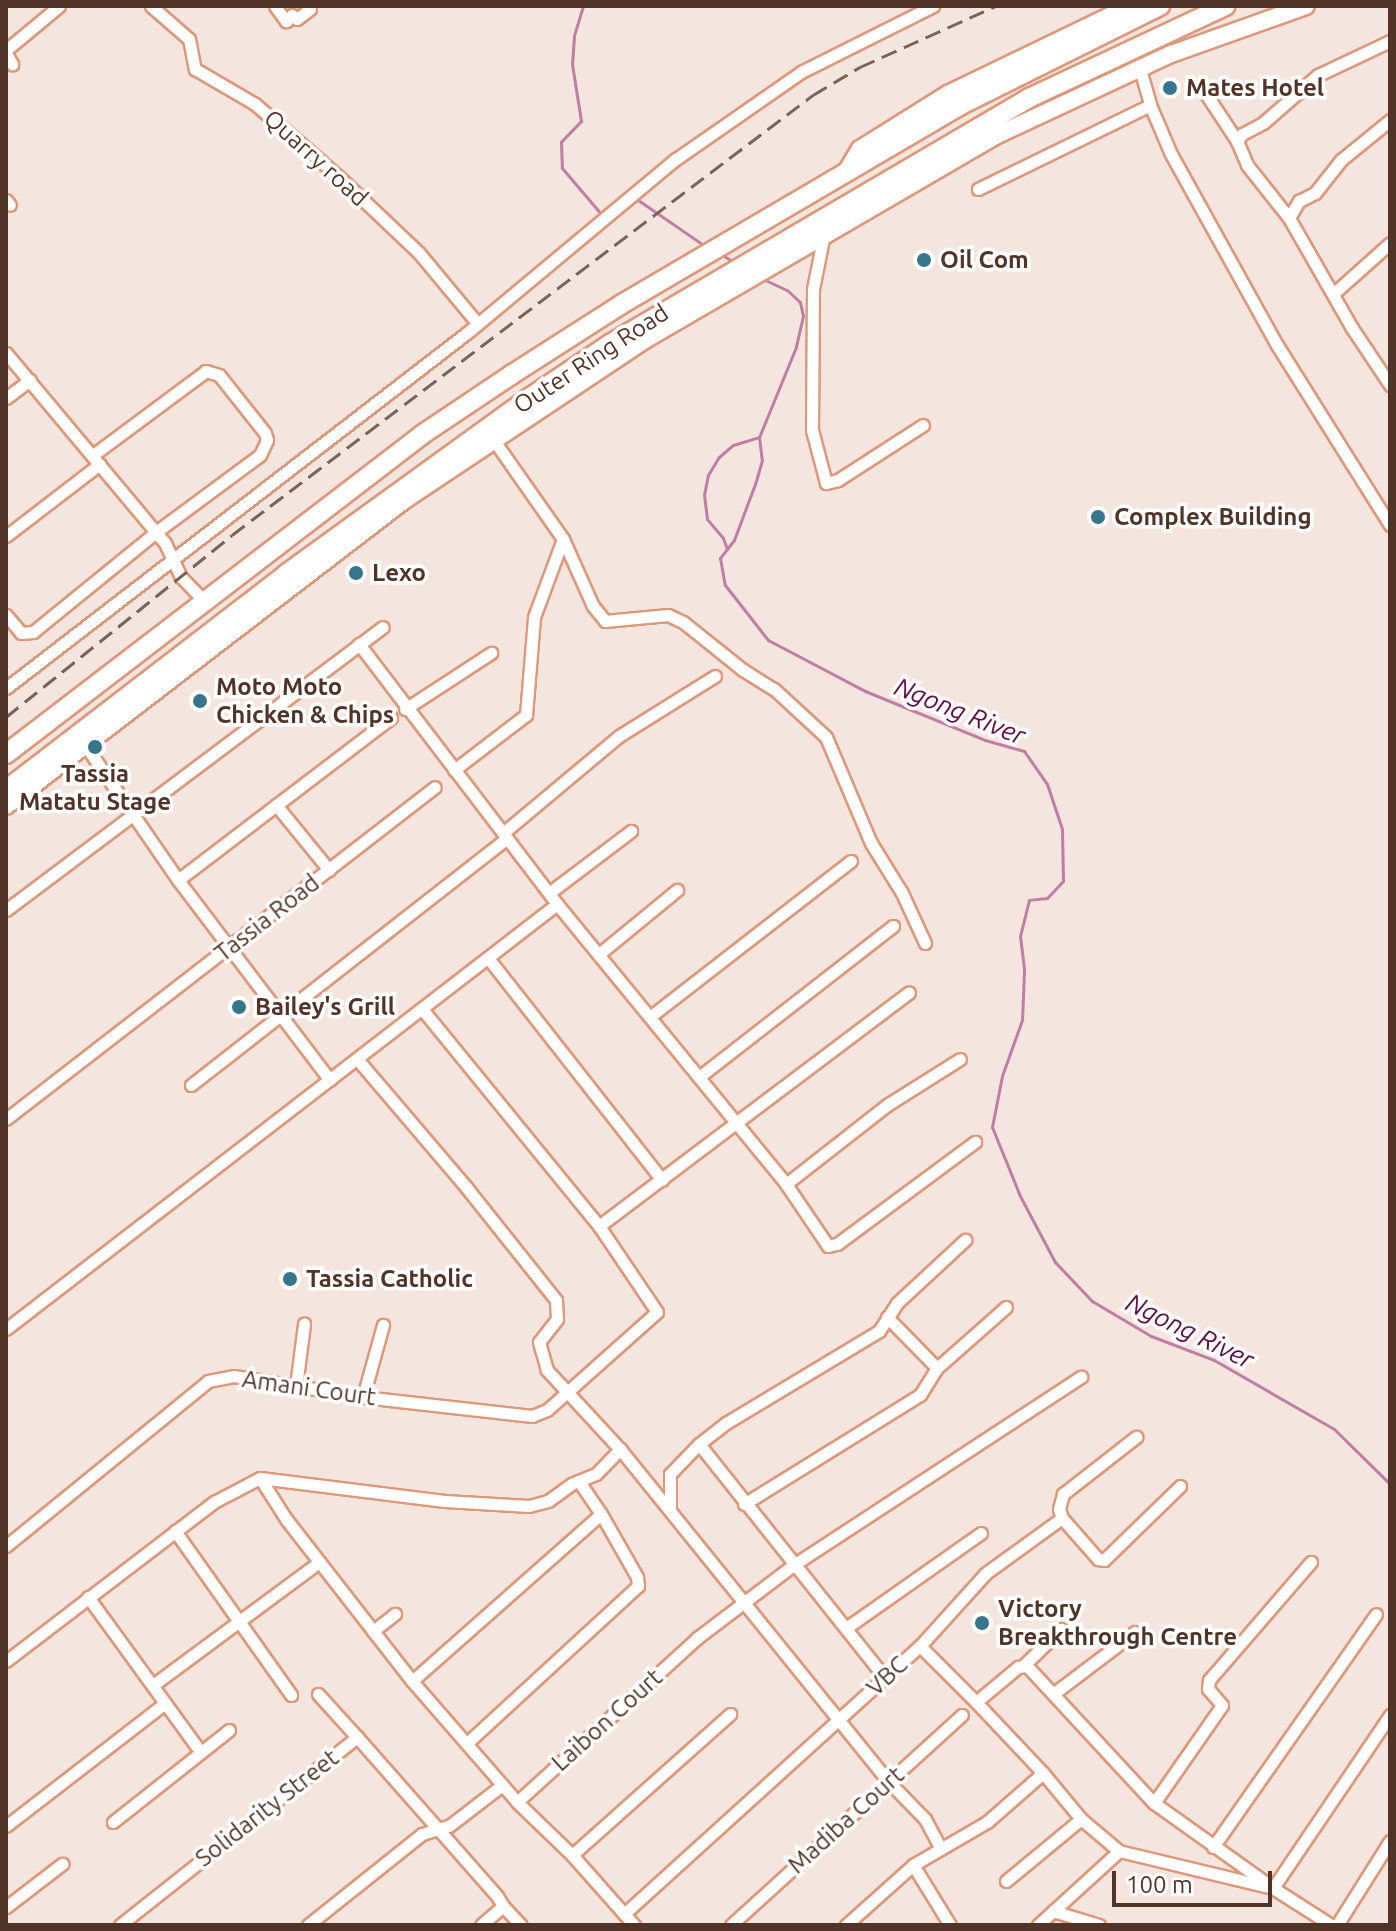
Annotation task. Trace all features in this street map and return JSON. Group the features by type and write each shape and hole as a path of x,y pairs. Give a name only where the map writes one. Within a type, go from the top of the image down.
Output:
{"main road":[{"name":"Outer Ring Road","path":"846,172 860,149 948,94 1130,6"},
{"name":"Outer Ring Road","path":"6,754 423,434 688,265 846,172 1032,67 1160,6"},
{"name":"Outer Ring Road","path":"6,790 274,583 610,344 797,241 1029,98 1225,6"},
{"path":"797,241 824,234 997,135 1171,54 1306,6"},
{"path":"6,806 402,502 720,286"},
{"path":"610,344 635,346"},
{"path":"402,502 416,480"}],"street":[{"path":"8,56 59,6"},
{"name":"Quarry road","path":"151,6 189,39 195,69 255,104 339,177 419,253 478,324"},
{"path":"275,6 286,21 292,15 297,19 310,9 308,6"},
{"path":"6,688 478,324 676,159 811,66 933,6"},
{"path":"1237,141 1242,134 1263,123 1318,75 1390,41"},
{"path":"1140,69 1150,105 1171,154 1277,345 1390,525"},
{"path":"1206,94 1237,141 1247,165 1289,218 1390,385"},
{"path":"978,189 1150,105"},
{"path":"1289,218 1299,201 1315,193 1341,160 1390,120"},
{"path":"824,234 813,289 812,430 826,483 838,480 923,425"},
{"path":"1333,294 1390,243"},
{"path":"6,353 156,532 175,556 181,577 204,601"},
{"path":"6,536 200,373 212,371 219,375 265,433 266,446 260,455 156,532 33,632 21,633 6,615"},
{"path":"6,398 30,380"},
{"path":"493,439 563,539 593,606 605,621 668,615 683,622 809,718 826,737 871,843 902,893 925,943"},
{"path":"454,770 526,715 534,617 563,539"},
{"path":"6,910 383,627"},
{"path":"359,644 405,709 557,904 786,1184 831,1247 975,1142"},
{"path":"405,709 491,653"},
{"path":"191,1085 505,836 619,736 715,676"},
{"path":"178,880 391,718"},
{"path":"85,745 178,880 330,1080"},
{"name":"Tassia Road","path":"6,1119 435,787"},
{"path":"276,805 329,870"},
{"path":"549,893 631,831"},
{"path":"651,1016 851,861"},
{"path":"599,954 677,890"},
{"path":"6,1329 557,904"},
{"path":"699,1077 893,926"},
{"path":"488,958 662,1180"},
{"path":"422,1009 599,1226 737,1125 909,992"},
{"path":"786,1184 887,1105 960,1059"},
{"path":"358,1060 466,1187 556,1300 557,1319 542,1334 539,1348 547,1370 670,1509 744,1606 888,1781 925,1819 940,1847"},
{"name":"Amani Court","path":"6,1546 208,1381 234,1376 363,1397 524,1417 547,1410 564,1392 631,1339 657,1312 599,1226"},
{"path":"670,1509 670,1474 699,1444 726,1423 879,1331 897,1303 965,1240"},
{"path":"744,1504 920,1395 937,1368 1006,1307"},
{"path":"887,1317 937,1368"},
{"path":"296,1386 304,1324"},
{"path":"363,1397 383,1325"},
{"name":"Laibon Court","path":"517,1802 697,1638 744,1606 795,1564 1081,1377"},
{"path":"1136,1437 1063,1494 1059,1509 1062,1518 1098,1559 1104,1560 1180,1486"},
{"path":"699,1444 885,1678"},
{"path":"6,1661 214,1502 260,1478 445,1501 529,1506 548,1501 605,1467 620,1449"},
{"path":"260,1478 319,1562 412,1681 517,1802 572,1855 634,1925"},
{"path":"467,1743 638,1586 637,1577 579,1481"},
{"path":"412,1681 601,1514"},
{"name":"VBC","path":"624,1914 920,1646 986,1573 1062,1518"},
{"path":"175,1531 236,1623 291,1695"},
{"path":"846,1628 981,1533"},
{"path":"153,1685 319,1562"},
{"path":"1154,1803 1222,1705 1208,1689 1209,1680 1311,1562"},
{"path":"88,1597 200,1751"},
{"path":"373,1631 395,1614"},
{"path":"1213,1847 1376,1614"},
{"path":"976,1702 1024,1665 1061,1629"},
{"path":"1053,1694 1135,1632"},
{"path":"920,1646 1043,1773 1081,1819 1119,1851 1273,1888"},
{"path":"1024,1665 1154,1803 1273,1888 1334,1925 1390,1841"},
{"path":"318,1694 357,1737"},
{"path":"6,1826 165,1703"},
{"path":"572,1855 730,1714"},
{"name":"Madiba Court","path":"731,1925 962,1715"},
{"path":"1273,1888 1390,1715"},
{"path":"113,1822 229,1730"},
{"name":"Solidarity Street","path":"120,1925 357,1737 521,1925"},
{"path":"846,1925 913,1865 987,1822 1043,1773"},
{"path":"308,1925 422,1834 449,1826 502,1785"},
{"path":"1006,1881 1081,1819"},
{"path":"1038,1925 1119,1851"},
{"path":"6,1907 62,1864"},
{"path":"913,1865 950,1925"},
{"path":"481,1925 503,1906"},
{"path":"1053,1911 1099,1925"}],"waterway":[{"name":"Ngong River","path":"583,6 574,36 572,64 581,121 561,142 562,168 602,215"},
{"name":"Ngong River","path":"631,203 638,200 705,246"},
{"name":"Ngong River","path":"722,255 736,263"},
{"name":"Ngong River","path":"763,279 787,290 800,302 803,316 796,347 759,437 762,460 755,484 734,540 720,558 725,585 768,640 865,691 985,740 1024,751 1047,784 1062,829 1063,881 1047,898 1029,900 1020,936 1024,971 1022,1020 1002,1076 992,1127 1020,1196 1055,1262 1092,1301 1151,1336 1214,1360 1334,1429 1390,1484"},
{"path":"727,549 723,538 707,519 704,495 708,475 719,457 733,445 759,437"}],"railway":[{"path":"6,717 232,535 813,95 860,67 996,6"}],"place":[{"name":"Mates Hotel","path":"1170,88"},
{"name":"Oil Com","path":"924,260"},
{"name":"Complex Building","path":"1098,517"},
{"name":"Lexo","path":"356,573"},
{"name":"Moto Moto Chicken & Chips","path":"200,701"},
{"name":"Tassia Matatu Stage","path":"95,747"},
{"name":"Bailey's Grill","path":"239,1007"},
{"name":"Tassia Catholic","path":"290,1279"},
{"name":"Victory Breakthrough Centre","path":"982,1623"}]}
